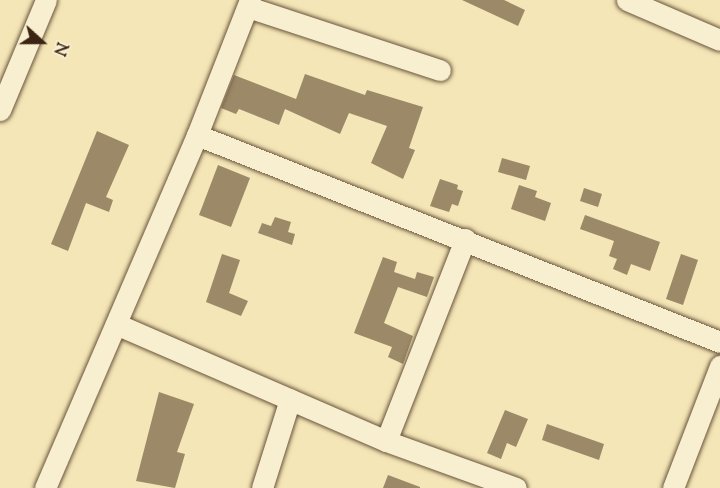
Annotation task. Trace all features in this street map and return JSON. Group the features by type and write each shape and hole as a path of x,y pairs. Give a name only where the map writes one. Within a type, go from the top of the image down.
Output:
{"street":[{"path":"0,110 46,0"},
{"path":"627,0 720,40"},
{"path":"45,488 197,135 249,3 440,70"},
{"path":"197,135 465,239 720,342"},
{"path":"386,441 465,239"},
{"path":"116,324 386,441 516,488"},
{"path":"673,488 720,366"},
{"path":"262,488 290,399"}],"building":[{"path":"462,0 504,0 525,10 518,26"},
{"path":"305,74 365,95 367,90 423,107 409,148 415,150 403,179 371,163 387,126 349,113 340,134 285,109 279,125 239,109 236,114 221,108 234,75 296,99"},
{"path":"97,131 129,145 106,197 113,200 109,212 86,203 68,251 51,244"},
{"path":"502,158 530,166 526,180 498,172"},
{"path":"218,165 250,178 231,227 199,215"},
{"path":"440,179 458,185 457,189 463,191 458,206 452,204 449,212 430,206"},
{"path":"519,185 537,191 535,197 551,203 545,221 511,209"},
{"path":"584,188 602,194 598,207 580,201"},
{"path":"585,215 660,242 650,271 631,264 627,275 613,269 617,259 609,256 614,241 580,229"},
{"path":"275,217 291,222 288,232 295,234 292,245 258,233 262,223 271,226"},
{"path":"222,254 240,260 229,293 248,301 241,316 206,302"},
{"path":"681,254 698,260 683,305 666,299"},
{"path":"383,257 397,262 394,272 415,279 417,272 434,277 427,297 398,287 384,323 413,336 403,364 388,357 392,347 354,333"},
{"path":"159,392 194,404 177,452 185,454 175,488 136,481"},
{"path":"505,410 528,419 516,447 507,443 501,459 487,453"},
{"path":"547,424 604,444 599,460 542,440"},
{"path":"388,475 420,487 420,488 383,488"}]}
